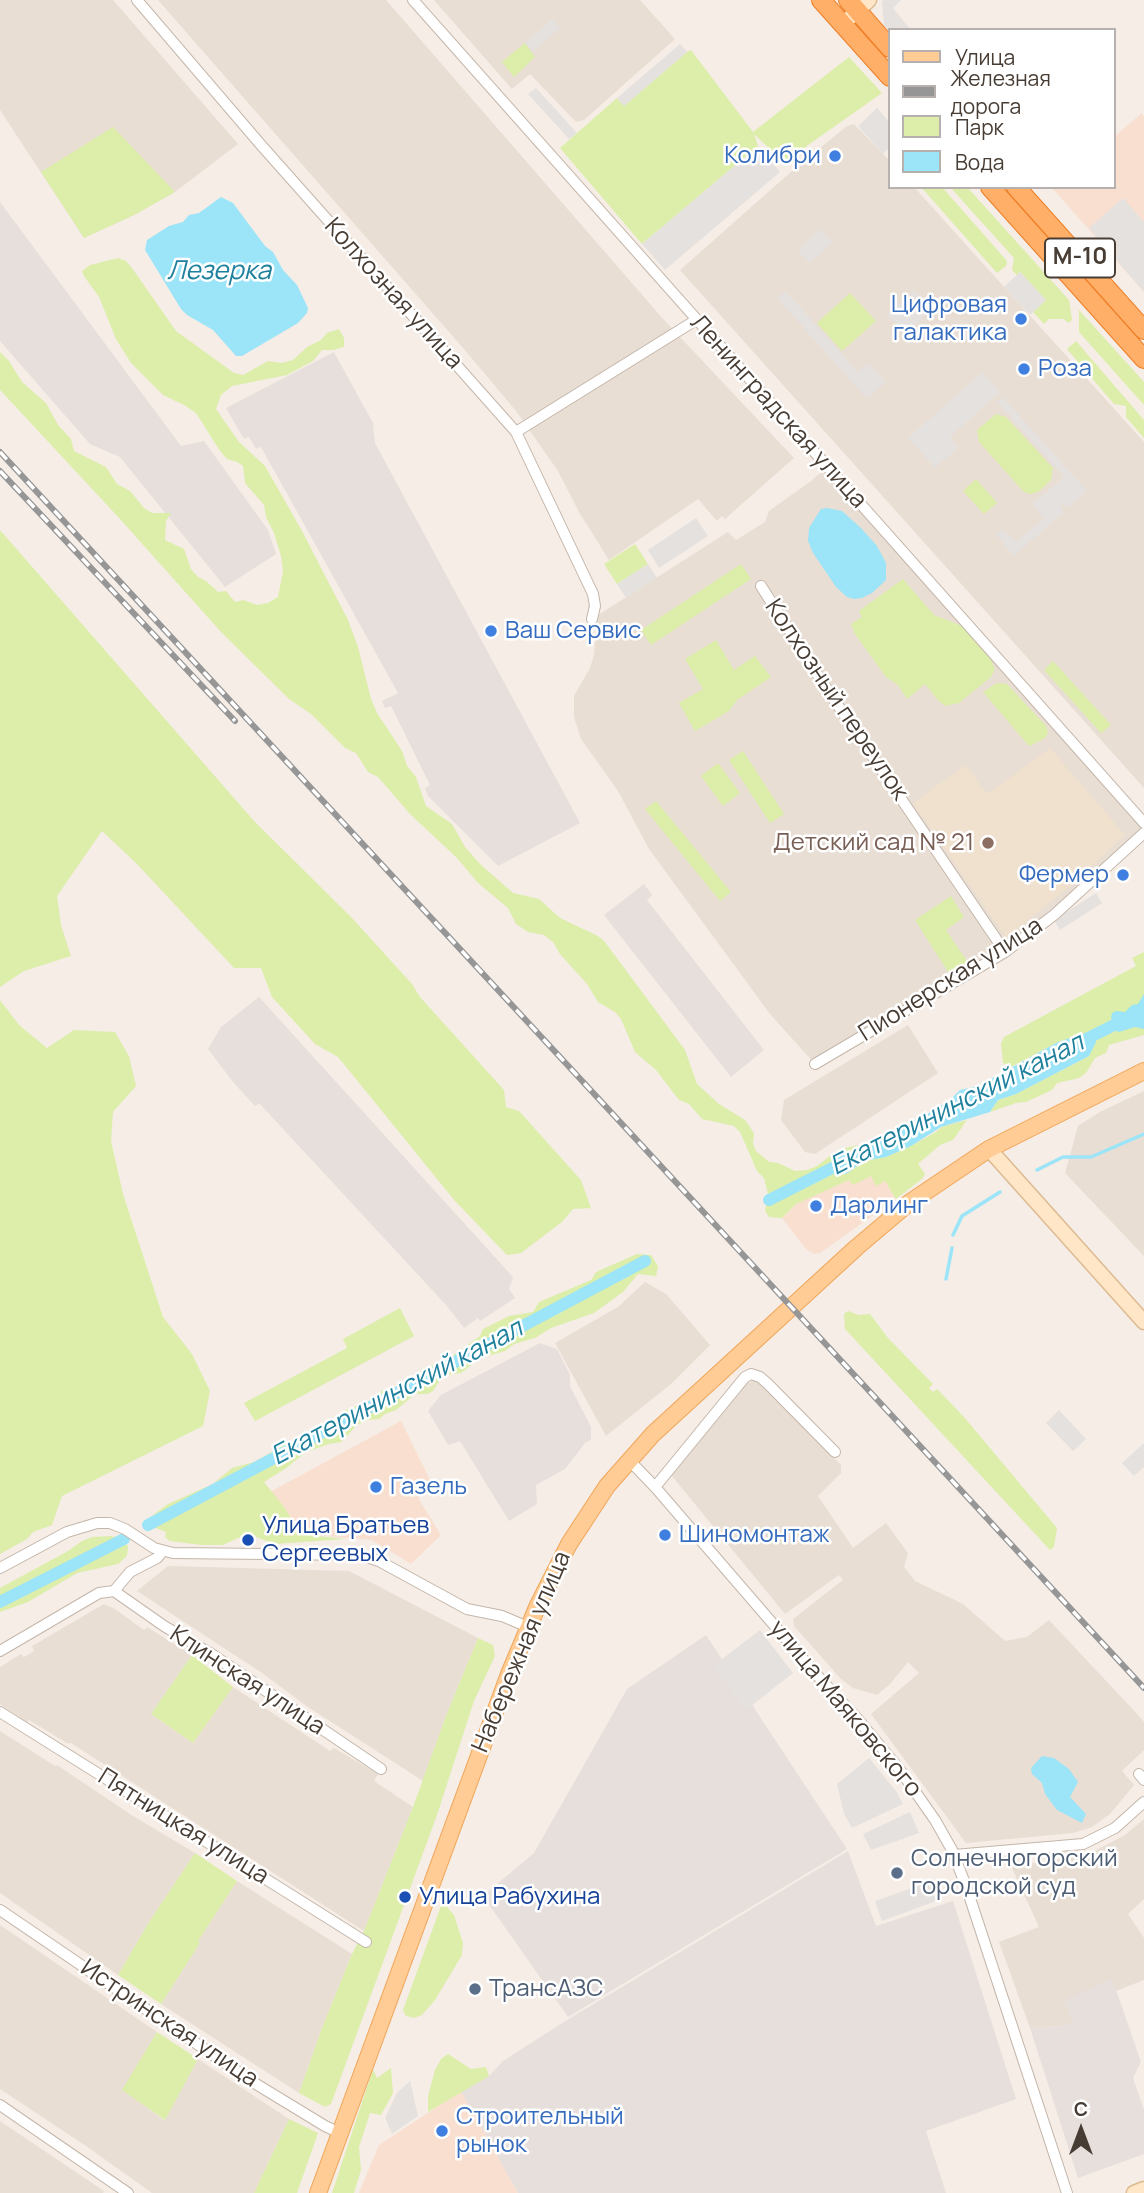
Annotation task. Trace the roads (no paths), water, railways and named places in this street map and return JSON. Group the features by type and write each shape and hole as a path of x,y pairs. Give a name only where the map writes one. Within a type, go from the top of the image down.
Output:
{"highway":[{"path":"821,0 888,75"},
{"path":"858,4 888,45"},
{"name":"М-10","path":"992,189 1144,359"},
{"name":"М-10","path":"1018,189 1144,330"}],"main road":[{"name":"Набережная улица","path":"318,2193 473,1768 528,1627 569,1544 591,1508 653,1434 856,1247 929,1188 989,1149 1144,1071"}],"street":[{"name":"Колхозная улица","path":"137,0 270,155 516,432 593,594 596,606 592,619"},
{"name":"Ленинградская улица","path":"413,0 1144,823"},
{"path":"843,24 858,4"},
{"path":"516,432 696,320"},
{"name":"Колхозный переулок","path":"761,586 824,685 1005,952"},
{"name":"Пионерская улица","path":"815,1064 1005,952 1054,915 1144,833"},
{"path":"989,1149 1144,1322"},
{"path":"655,1487 745,1377 751,1374 768,1384 835,1452"},
{"name":"улица Маяковского","path":"629,1460 884,1751 915,1791 954,1855 992,1961 1067,2193"},
{"path":"0,1568 67,1532 97,1523 110,1523 163,1552 201,1555 360,1555 379,1561 467,1609 502,1616 528,1627"},
{"path":"0,1651 99,1594 114,1591 130,1572 163,1552"},
{"name":"Клинская улица","path":"114,1591 164,1626 213,1654 381,1769"},
{"name":"Пятницкая улица","path":"0,1712 366,1942"},
{"path":"954,1855 1083,1844 1115,1828 1144,1802"},
{"name":"Истринская улица","path":"0,1910 256,2084 340,2133"},
{"path":"0,2105 114,2189 128,2193"},
{"path":"1133,2193 1144,2189"}],"water":[{"name":"Лезерка","path":"221,197 233,203 265,246 273,252 283,270 297,285 308,308 298,323 242,356 236,356 213,330 181,309 145,250 147,240 169,226 183,222 189,215 199,213"},
{"path":"821,509 842,511 861,528 877,546 886,563 886,580 862,598 847,597 836,587 808,541 809,528"},
{"path":"1144,994 1144,1029 1135,1027 1119,1032 1114,1030 1112,1013 1125,1012 1132,1005 1138,1004"},
{"path":"1079,1035 1080,1042 1085,1044 1095,1036 1096,1042 1089,1056 1016,1094 998,1100 990,1112 941,1127 911,1146 886,1157 864,1161 846,1174 832,1172 834,1159 859,1148 873,1148 910,1131 919,1115 928,1114 936,1106 946,1104 960,1090 978,1086 1058,1042"},
{"path":"1042,1756 1054,1758 1069,1769 1078,1782 1070,1797 1086,1814 1082,1823 1057,1810 1045,1794 1042,1783 1032,1774 1031,1768"}],"waterway":[{"name":"Екатерининский канал","path":"1066,1049 1144,1010"},
{"name":"Екатерининский канал","path":"769,1200 925,1121"},
{"path":"1037,1170 1063,1157 1091,1157 1144,1134"},
{"path":"953,1235 962,1216 1000,1192"},
{"path":"946,1279 952,1248"},
{"name":"Екатерининский канал","path":"148,1525 645,1261"},
{"name":"Екатерининский канал","path":"0,1602 124,1539"}],"railway":[{"path":"0,452 1144,1688"},
{"path":"0,471 235,721"}],"place":[{"name":"Колибри","path":"835,156"},
{"name":"Цифровая галактика","path":"1021,319"},
{"name":"Роза","path":"1024,369"},
{"name":"Ваш Сервис","path":"491,631"},
{"name":"Детский сад № 21","path":"988,843"},
{"name":"Фермер","path":"1123,875"},
{"name":"Дарлинг","path":"816,1206"},
{"name":"Газель","path":"376,1487"},
{"name":"Шиномонтаж","path":"665,1535"},
{"name":"Улица Братьев Сергеевых","path":"248,1540"},
{"name":"Солнечногорский городской суд","path":"897,1873"},
{"name":"Улица Рабухина","path":"405,1897"},
{"name":"ТрансАЗС","path":"475,1989"},
{"name":"Строительный рынок","path":"442,2131"}]}
